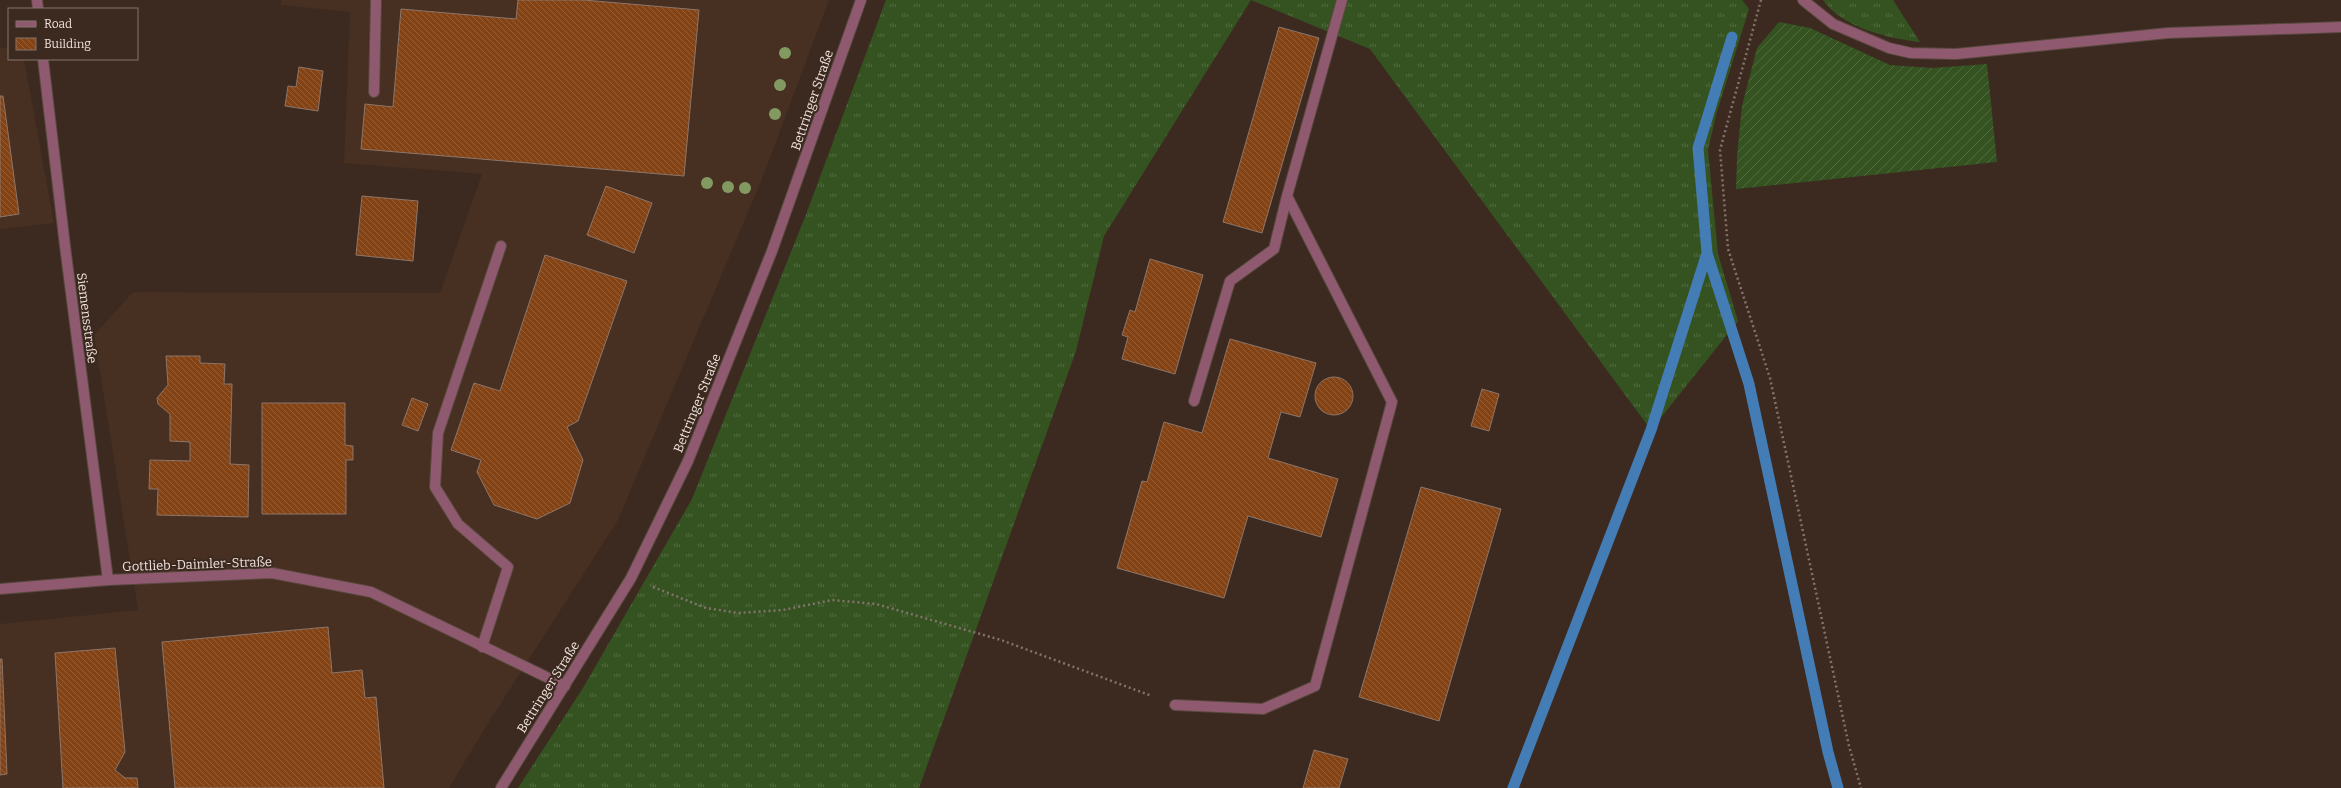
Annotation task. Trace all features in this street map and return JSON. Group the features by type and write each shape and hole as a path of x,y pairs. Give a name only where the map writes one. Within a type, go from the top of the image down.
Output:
{"street":[{"path":"374,92 376,0"},
{"name":"Bettringer Straße","path":"500,788 631,578 688,461 760,280 861,0"},
{"path":"1194,401 1230,281 1274,249 1287,196 1342,0"},
{"path":"1803,0 1833,24 1889,48 1911,53 1979,52 2168,33 2341,27"},
{"name":"Siemensstraße","path":"44,60 64,246 108,580"},
{"path":"1175,705 1263,708 1315,686 1392,402 1287,196"},
{"path":"482,647 508,567 458,524 435,487 438,434 501,246"},
{"name":"Gottlieb-Daimler-Straße","path":"0,589 108,580 272,573 371,592 565,686"}],"path":[{"path":"1761,0 1720,150 1728,249 1770,378 1849,746 1861,788"},
{"path":"631,578 706,608 738,613 783,610 832,600 876,604 1000,640 1175,705"}],"shaded area":[{"path":"281,0 829,0 762,179 618,520 485,728 449,788 0,788 0,624 138,610 94,335 133,292 440,293 482,174 344,163 350,12 281,5"},
{"path":"8,47 8,60 24,60 54,223 0,229 0,48"}],"green space":[{"path":"886,0 1251,0 1104,236 1076,351 919,788 518,788 583,688 692,499 805,217"},
{"path":"1251,0 1742,0 1749,9 1716,115 1708,150 1718,254 1738,321 1651,430 1370,49"},
{"path":"1823,0 1893,0 1920,42 1894,38 1854,25 1832,10"},
{"path":"1779,22 1810,28 1890,65 1932,68 1987,64 1997,162 1736,189 1737,156 1742,106 1757,48"}],"building":[{"path":"518,0 584,0 699,10 684,176 361,149 365,104 393,107 401,9 516,19"},
{"path":"1279,27 1319,38 1262,233 1223,222"},
{"path":"299,67 323,71 318,111 285,106 288,86 296,87"},
{"path":"0,96 3,96 19,214 0,217"},
{"path":"606,186 652,203 634,253 587,235"},
{"path":"362,196 418,201 413,261 356,255"},
{"path":"545,255 627,281 578,421 567,427 583,460 570,503 537,519 494,505 477,472 481,460 451,450 474,383 500,391"},
{"path":"1150,259 1203,275 1175,374 1122,359 1128,337 1122,335 1130,310 1135,312"},
{"path":"1230,339 1316,363 1300,417 1281,412 1268,458 1338,479 1321,537 1248,516 1224,598 1117,568 1142,481 1147,482 1164,422 1202,433"},
{"path":"166,356 200,356 200,363 225,364 224,384 232,384 230,464 249,465 248,517 157,515 158,489 149,489 150,460 190,461 190,442 170,441 170,414 158,404 157,398 168,385"},
{"path":"1334,377 1344,380 1350,386 1353,396 1350,406 1344,412 1334,415 1324,412 1318,406 1315,396 1318,386 1324,380"},
{"path":"1482,389 1499,394 1489,431 1471,426"},
{"path":"412,398 428,404 418,431 402,425"},
{"path":"262,403 345,403 345,445 353,446 353,460 346,460 346,514 262,514"},
{"path":"1421,487 1501,509 1439,721 1359,697"},
{"path":"328,627 332,673 362,670 365,698 376,697 384,788 175,788 162,642"},
{"path":"115,648 125,752 115,770 125,778 137,778 138,788 63,788 55,653"},
{"path":"0,659 2,659 7,774 0,775"},
{"path":"1314,750 1348,759 1339,788 1303,788"}],"waterway":[{"path":"1732,37 1698,148 1707,253 1749,384 1828,752 1838,788"},
{"path":"1513,788 1651,430 1707,253"}]}
